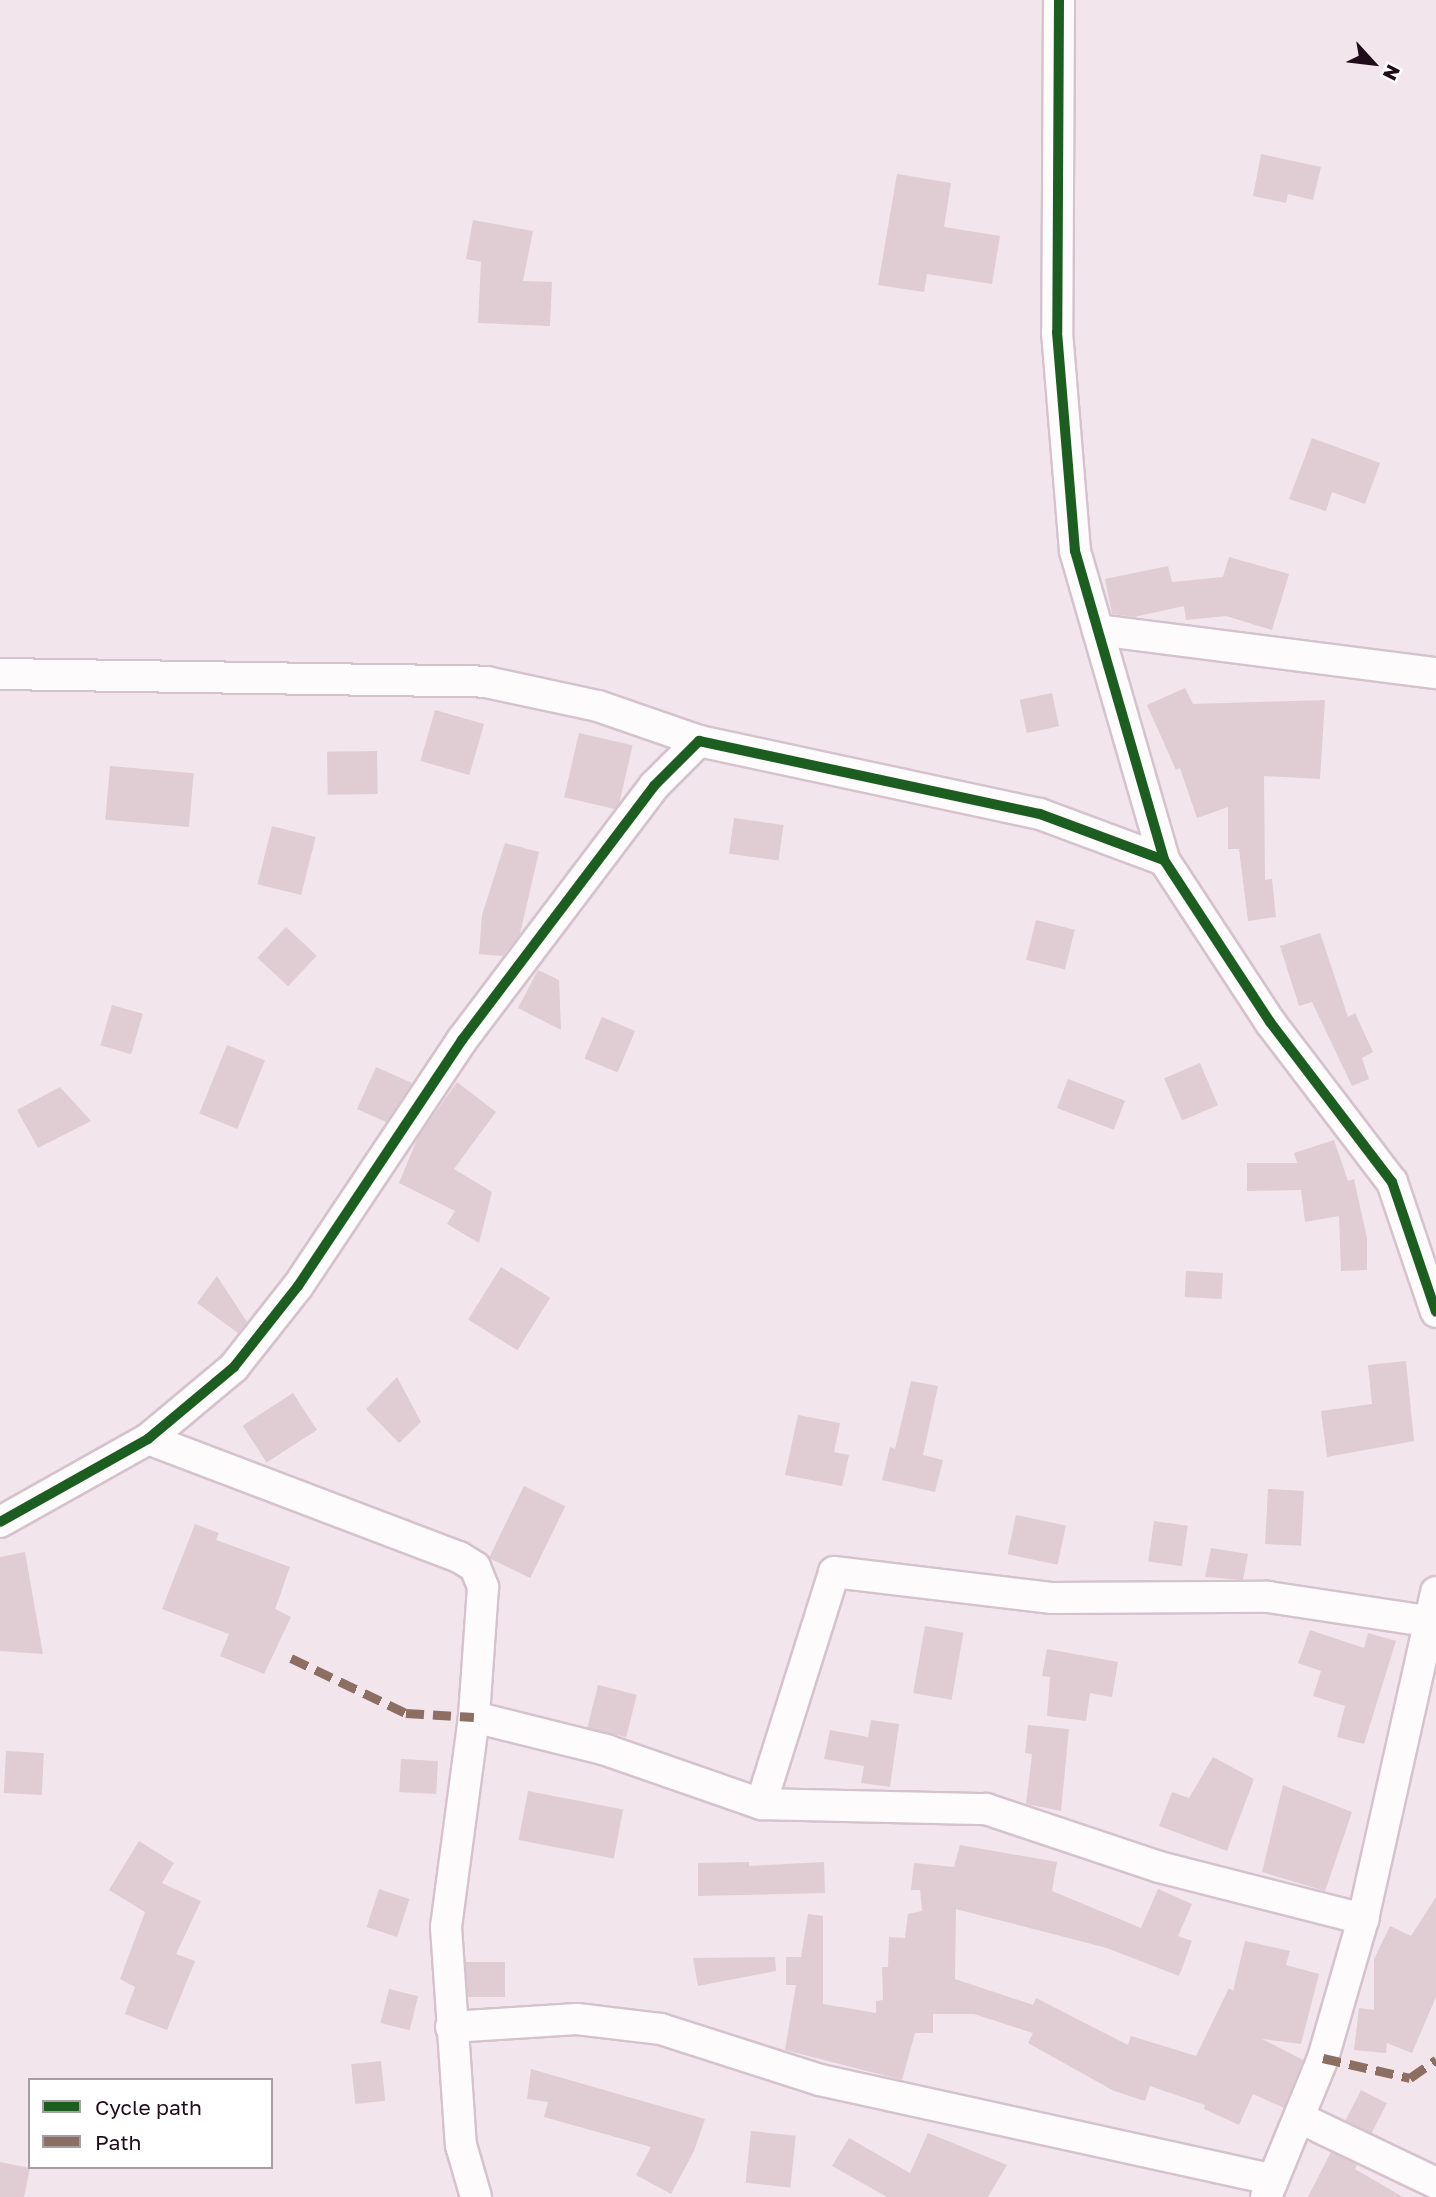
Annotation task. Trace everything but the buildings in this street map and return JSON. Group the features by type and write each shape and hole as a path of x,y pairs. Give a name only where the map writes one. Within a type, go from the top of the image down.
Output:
{"street":[{"path":"1059,0 1057,332 1075,551 1164,860 1270,1021 1392,1182 1436,1312"},
{"path":"1098,631 1436,673"},
{"path":"0,674 486,682 598,706 699,741 1040,814 1164,860"},
{"path":"0,1522 148,1439 233,1367 274,1316 462,1040 654,786 699,741"},
{"path":"148,1439 459,1557 475,1567 483,1587 474,1717 446,1927 461,2145 476,2197"},
{"path":"761,1804 834,1572 1052,1598 1268,1597 1427,1621"},
{"path":"451,2027 577,2019 661,2029 820,2080 1270,2189 1302,2119 1363,1919 1383,1847 1427,1621 1436,1592"},
{"path":"474,1717 606,1750 761,1804 986,1809 1159,1867 1363,1919"},
{"path":"1302,2119 1436,2183"}],"marked path":[{"path":"291,1658 406,1713 474,1717"},
{"path":"1323,2058 1410,2078 1436,2060"}],"cycle path":[{"path":"1059,0 1057,332 1075,551 1164,860 1270,1022 1392,1182 1436,1312"},
{"path":"0,1522 148,1439 234,1367 298,1286 462,1040 654,786 699,741 1040,814 1164,860"}]}
